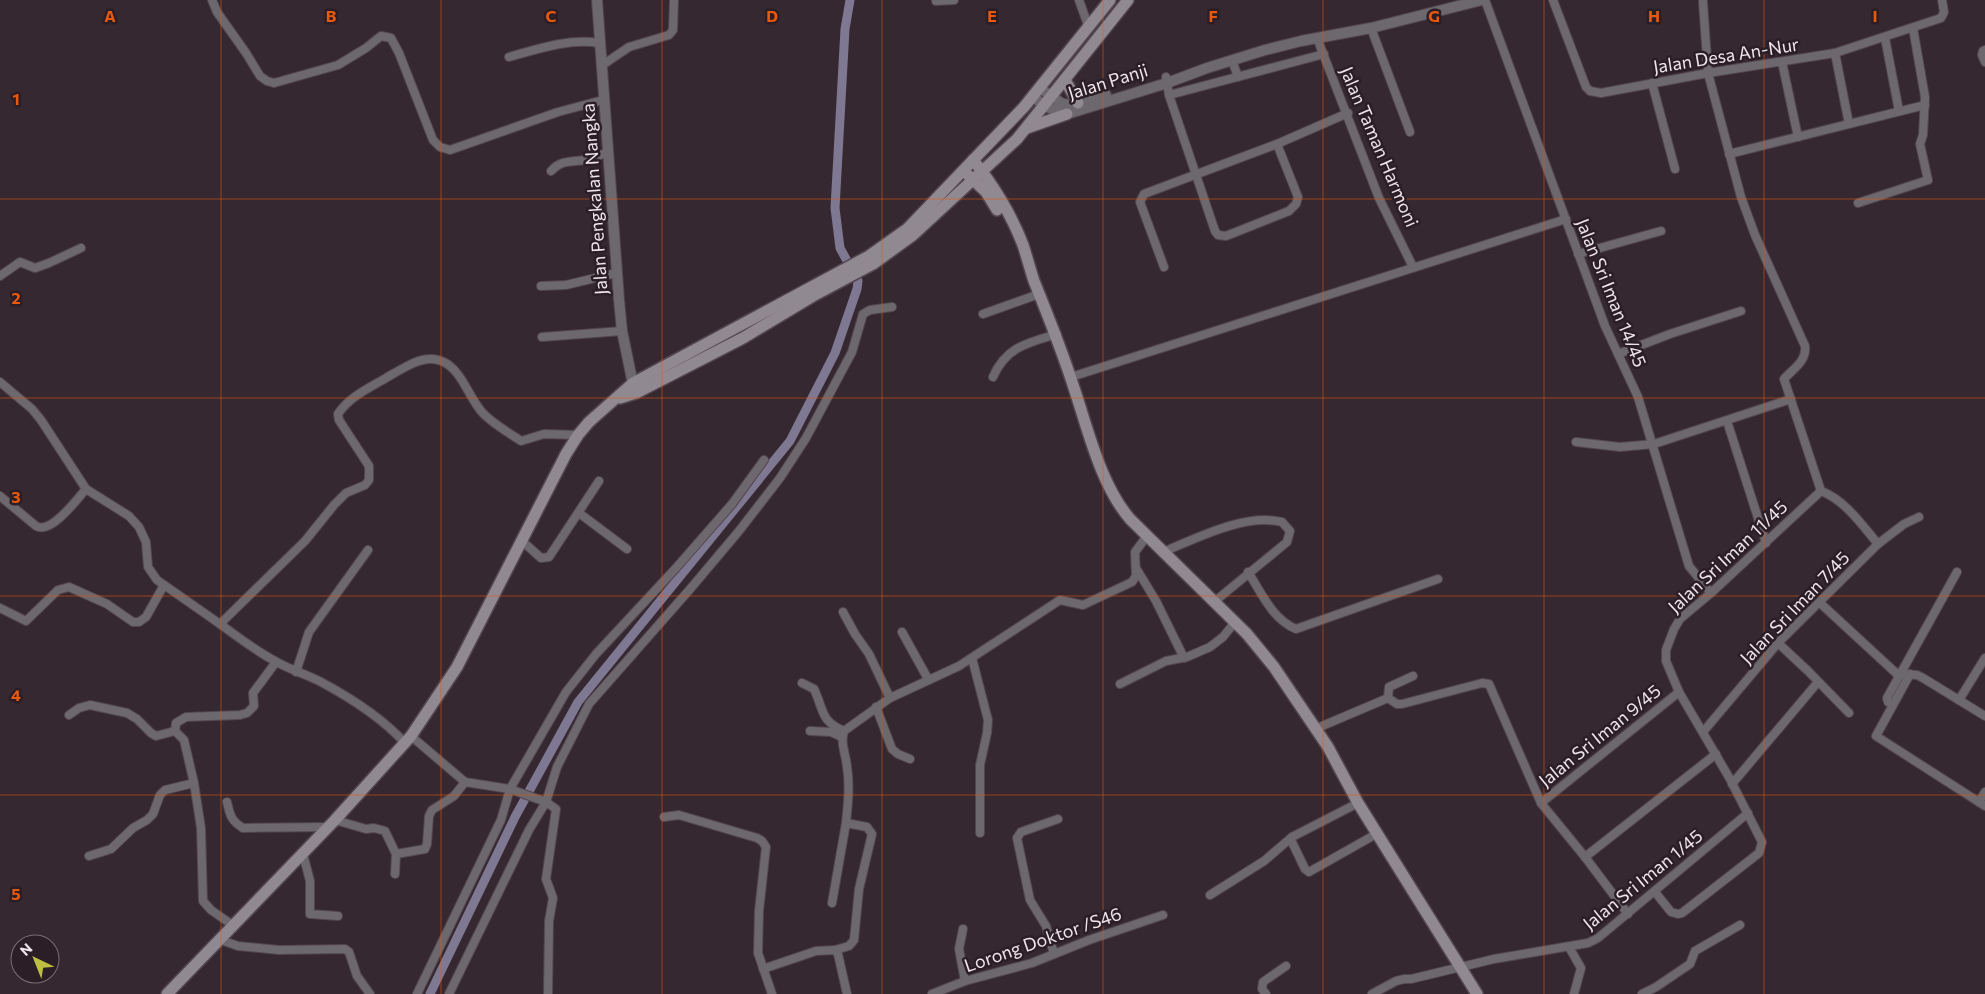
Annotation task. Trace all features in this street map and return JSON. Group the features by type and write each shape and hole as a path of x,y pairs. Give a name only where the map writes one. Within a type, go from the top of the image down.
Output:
{"main road":[{"path":"869,263 907,229 1037,92 1110,0"},
{"path":"168,994 303,854 408,739 457,667 566,454 589,422 617,398 634,388 744,338 813,296 835,280 869,263 913,235 1025,129 1128,0"},
{"path":"1065,80 1078,103"},
{"path":"1025,129 1068,114"},
{"path":"973,160 991,182 1023,246 1027,262 1056,334 1110,489 1118,505 1162,552 1235,622 1274,667 1328,747 1358,802 1477,994"},
{"path":"964,170 992,200 1017,249 1027,262"}],"street":[{"path":"212,0 217,12 260,76 274,83 338,65 366,48 381,36 391,38 399,53 433,140 440,148 450,150 558,112 603,100"},
{"name":"Jalan Pengkalan Nangka","path":"596,0 616,273 622,331 634,388"},
{"path":"601,66 630,47 670,35 673,30 674,0"},
{"path":"936,1 954,0"},
{"path":"1079,0 1089,28"},
{"path":"1037,92 1048,102 1069,105 1317,38 1371,28 1483,0"},
{"name":"Jalan Sri Iman 14/45","path":"1483,0 1605,326 1638,397 1654,444 1689,566 1711,593"},
{"name":"Jalan Desa An-Nur","path":"1553,0 1585,84 1590,91 1600,93 1708,72 1835,53 1941,18 1944,12 1942,0"},
{"path":"1703,2 1708,72 1741,197 1755,235 1805,346 1803,360 1784,378 1821,491 1844,506 1878,544"},
{"path":"1371,28 1410,132"},
{"path":"1858,203 1928,180 1920,144 1926,97 1913,28"},
{"name":"Jalan Taman Harmoni","path":"1317,38 1380,198 1413,267"},
{"path":"1885,38 1899,111"},
{"path":"508,57 556,44 599,43"},
{"path":"1985,50 1982,55 1985,62"},
{"path":"1835,53 1849,124"},
{"path":"1169,95 1324,54"},
{"path":"1232,60 1238,77"},
{"path":"1782,62 1798,137"},
{"path":"1207,68 1210,84"},
{"path":"1166,80 1169,95 1216,233 1220,236 1226,236 1289,211 1296,204 1297,195 1277,144"},
{"name":"Jalan Panji","path":"1048,102 1055,112 1068,114 1166,80"},
{"path":"1652,83 1675,169"},
{"path":"1729,154 1925,105"},
{"path":"1164,267 1140,202 1141,197 1148,191 1277,144 1348,113"},
{"path":"551,171 558,164 569,160 582,160 607,153"},
{"path":"1071,377 1566,219"},
{"path":"1578,254 1661,231"},
{"path":"0,276 20,262 35,268 81,248"},
{"path":"541,286 566,285 616,273"},
{"path":"983,314 1039,294"},
{"path":"449,994 589,704 691,588 780,478 806,438 852,352 863,314 870,310 892,307"},
{"path":"1618,354 1670,334 1741,311"},
{"path":"542,337 622,331"},
{"path":"993,377 1005,357 1023,344 1056,334"},
{"path":"220,624 305,540 346,493 365,485 369,480 369,466 339,420 338,414 348,401 391,375 423,360 437,358 452,367 482,413 521,441 544,434 578,435"},
{"path":"0,382 32,408 86,489 129,516 139,528 146,542 148,567 151,574 164,585 276,662 319,681 352,700 465,782 513,790 542,800 556,809 546,879 553,898 549,921 548,994"},
{"path":"1576,442 1620,448 1654,444 1791,399"},
{"path":"1727,421 1766,543"},
{"path":"417,994 501,820 513,790 566,692 623,624 726,511 764,460"},
{"path":"521,540 541,558 546,559 557,547 599,481"},
{"path":"0,496 36,526 45,528 53,524 86,489"},
{"name":"Jalan Sri Iman 11/45","path":"1655,892 1670,912 1682,913 1759,852 1762,842 1716,754 1679,692 1666,661 1669,639 1680,619 1711,593 1821,491"},
{"path":"579,513 627,549"},
{"name":"Jalan Sri Iman 7/45","path":"1703,732 1778,643 1819,602 1878,544 1904,524 1919,517"},
{"path":"1162,552 1214,531 1258,520 1282,522 1290,531 1287,542 1248,572 1214,602"},
{"path":"832,903 849,801 848,766 842,744 843,734 890,698 960,666 1060,600 1064,599 1083,605 1132,582 1136,576 1135,552 1147,536"},
{"path":"296,672 309,632 368,550"},
{"path":"1135,567 1156,601 1184,658"},
{"path":"1248,572 1276,614 1286,625 1296,629 1438,579"},
{"path":"1892,704 1887,700 1957,572"},
{"path":"0,608 26,621 58,590 69,587 107,604 133,622 139,622 146,617 164,585"},
{"path":"1819,602 1900,675 1910,674 1923,678 1985,716"},
{"path":"843,612 869,654 890,698"},
{"path":"1120,684 1166,661 1184,658 1210,647 1223,637 1235,622"},
{"path":"902,632 928,679"},
{"path":"1778,643 1808,670 1849,713"},
{"path":"972,658 988,720 980,765 980,833"},
{"path":"1959,700 1985,658"},
{"path":"234,926 203,901 201,828 194,783 184,740 176,731 176,724 186,717 240,715 248,712 254,706 253,693 276,662"},
{"path":"1910,674 1876,736 1982,804 1985,792"},
{"path":"1388,698 1389,687 1413,676"},
{"path":"1732,784 1818,682"},
{"path":"802,683 814,689 824,716 830,724 843,734"},
{"path":"1388,698 1397,704 1402,704 1482,683 1490,684 1541,804 1585,857 1628,914"},
{"name":"Jalan Sri Iman 9/45","path":"1541,804 1679,692"},
{"path":"1316,729 1388,698"},
{"path":"69,715 79,708 90,705 127,713 137,719 150,733 156,736 176,731"},
{"path":"876,707 892,749 910,759"},
{"path":"810,731 843,734"},
{"path":"1585,857 1716,754"},
{"path":"396,854 425,849 429,816 432,810 454,796 465,782"},
{"path":"89,856 111,850 133,828 147,820 153,814 160,795 165,790 194,783"},
{"path":"227,802 230,817 243,828 332,823 385,831 396,854 395,874"},
{"path":"1210,895 1264,861 1292,837 1358,802"},
{"name":"Jalan Sri Iman 1/45","path":"1372,994 1404,979 1411,979 1494,959 1588,943 1598,938 1628,914 1748,813"},
{"path":"664,817 679,815 757,838 766,847 757,940 758,953 772,994"},
{"path":"1054,954 1046,926 1030,900 1017,838 1020,832 1058,819"},
{"path":"763,969 778,962 816,950 835,950 849,946 854,940 859,889 872,834 867,827 846,823"},
{"path":"1292,837 1291,840 1305,869 1309,872 1378,833"},
{"path":"303,854 310,881 310,914 338,916"},
{"name":"Lorong Doktor /S46","path":"932,994 966,981 1013,970 1088,940 1164,915"},
{"path":"1642,994 1690,964 1695,951 1740,925"},
{"path":"962,929 959,949 966,981"},
{"path":"221,940 238,946 279,950 345,948 349,952 357,976 370,994"},
{"path":"1569,947 1581,968 1574,994"},
{"path":"835,950 838,954 847,994"},
{"path":"1266,994 1262,989 1263,982 1286,966"}],"waterway":[{"path":"430,994 515,817 578,702 790,441 835,353 858,281 840,248 835,208 845,29 850,0"}]}
